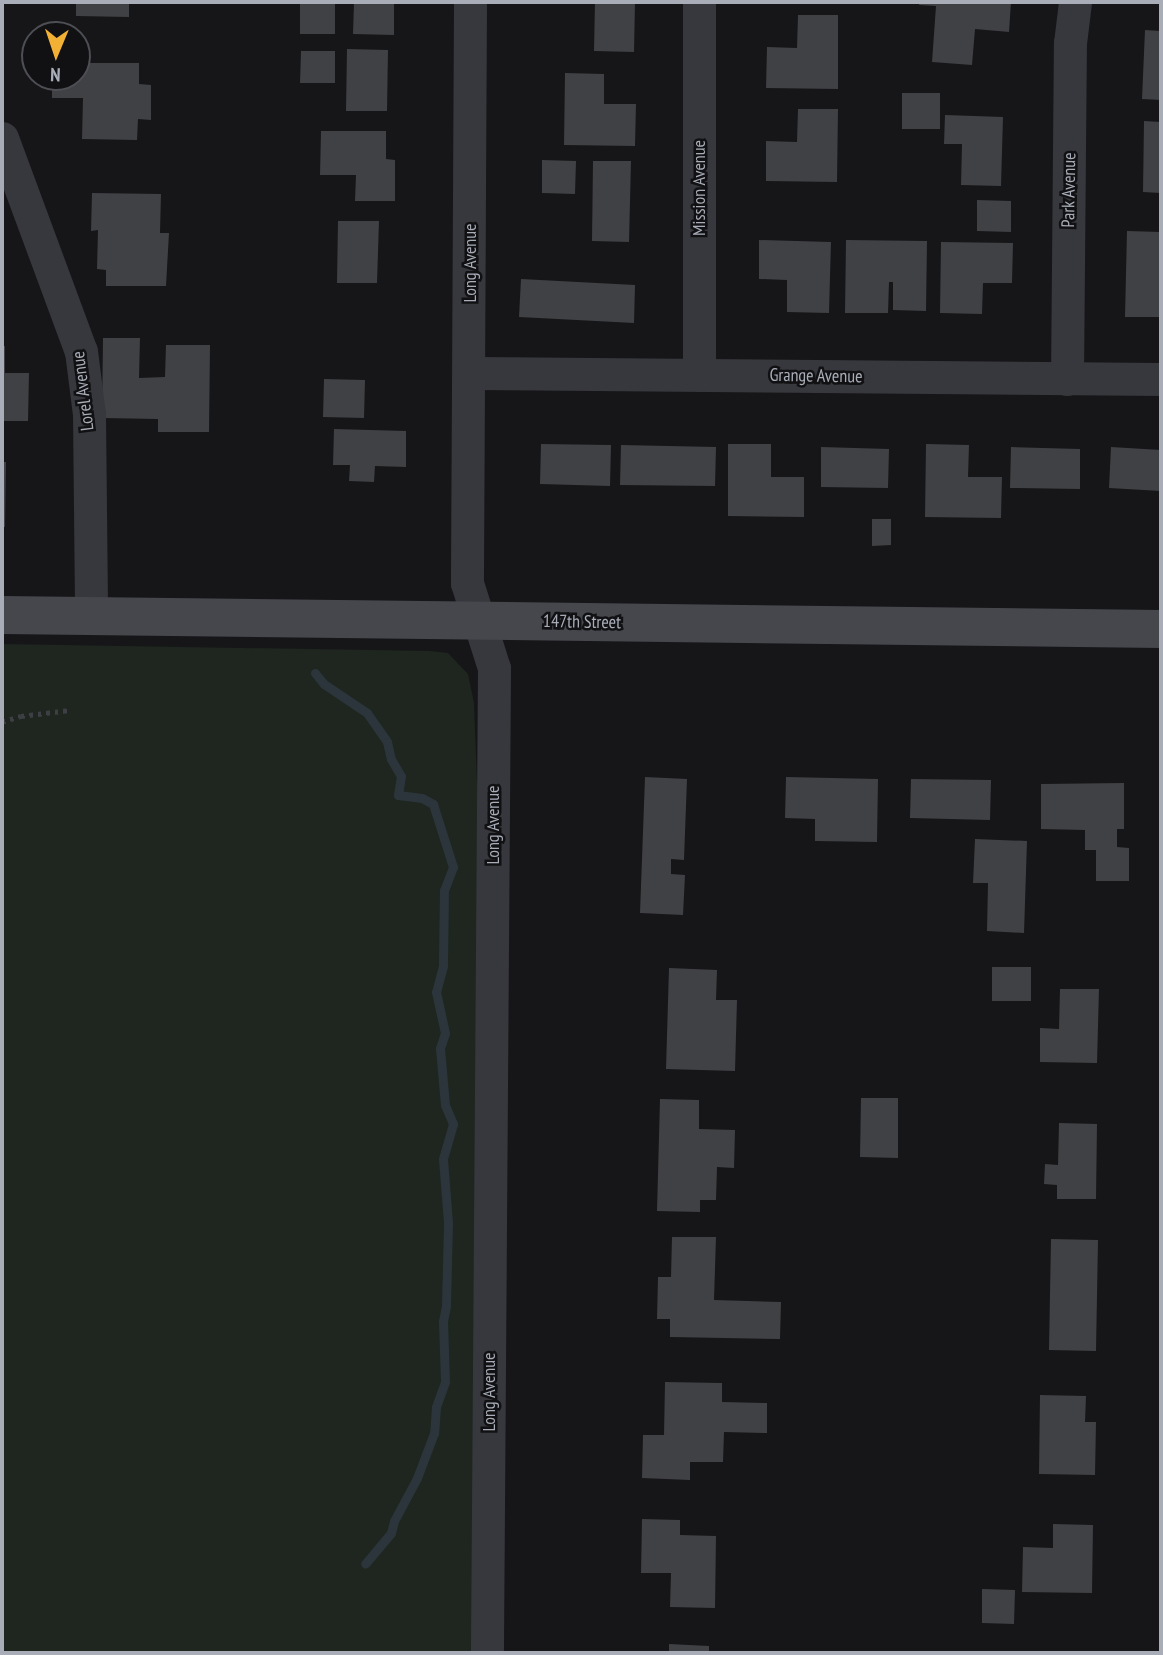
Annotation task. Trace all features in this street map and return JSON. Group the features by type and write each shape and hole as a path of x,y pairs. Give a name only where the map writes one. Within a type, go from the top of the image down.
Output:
{"main road":[{"name":"147th Street","path":"2,615 1161,629"}],"street":[{"name":"Long Avenue","path":"470,2 467,583 494,668 487,1653"},
{"name":"Mission Avenue","path":"699,2 699,375"},
{"name":"Park Avenue","path":"1066,379 1070,43 1075,2"},
{"name":"Lorel Avenue","path":"2,138 81,351 89,414 90,616"},
{"name":"Grange Avenue","path":"470,373 1161,379"}],"path":[{"path":"2,723 21,716 70,710"}],"shaded area":[{"path":"2,644 430,651 448,653 468,674 474,703 478,807 472,1653 2,1653"}],"building":[{"path":"76,2 129,2 129,17 76,16"},
{"path":"300,2 335,2 335,34 300,34"},
{"path":"354,2 394,2 394,35 353,34"},
{"path":"595,2 635,2 634,52 594,51"},
{"path":"920,2 1011,2 1009,32 975,29 972,65 932,62 936,6 919,5"},
{"path":"798,15 838,15 838,89 766,88 767,47 797,48"},
{"path":"1145,30 1161,31 1161,100 1142,99"},
{"path":"347,49 388,50 387,111 346,111"},
{"path":"301,51 335,51 335,83 300,83"},
{"path":"91,63 139,63 139,84 151,85 151,120 138,119 137,140 82,139 83,98 52,98 52,91 91,91"},
{"path":"565,73 604,74 604,104 636,104 635,146 564,145"},
{"path":"902,93 940,93 940,129 902,129"},
{"path":"798,109 838,109 837,182 766,181 766,141 797,142"},
{"path":"945,115 1003,117 1001,186 961,185 962,144 944,144"},
{"path":"1144,121 1161,122 1161,193 1143,192"},
{"path":"321,131 386,131 386,159 395,160 395,201 355,201 356,175 320,175"},
{"path":"542,160 576,161 575,194 542,193"},
{"path":"593,161 631,161 629,242 592,241"},
{"path":"92,193 161,194 160,233 169,233 166,286 106,286 106,270 97,269 98,230 91,231"},
{"path":"977,200 1011,201 1011,232 977,231"},
{"path":"338,221 379,221 377,283 337,283"},
{"path":"1127,231 1161,232 1161,317 1125,317"},
{"path":"759,240 831,242 829,313 787,312 787,280 759,279"},
{"path":"846,240 927,241 926,311 893,310 893,282 889,282 888,313 845,313"},
{"path":"941,242 1013,243 1012,283 983,283 982,314 940,313"},
{"path":"521,279 635,285 634,323 519,317"},
{"path":"103,338 140,338 139,378 165,377 166,345 210,345 209,432 158,432 158,419 102,418"},
{"path":"2,346 5,346 5,373 29,373 28,421 2,421"},
{"path":"324,379 365,380 364,418 323,417"},
{"path":"334,429 406,431 406,467 375,466 374,482 349,481 350,465 333,465"},
{"path":"541,444 611,445 610,486 540,484"},
{"path":"728,444 771,444 771,477 804,477 804,517 728,516"},
{"path":"926,444 969,445 968,477 1002,477 1001,518 925,517"},
{"path":"621,445 716,447 715,486 620,485"},
{"path":"821,447 889,449 888,488 821,487"},
{"path":"1011,447 1080,449 1080,489 1010,488"},
{"path":"1111,447 1161,450 1161,491 1109,488"},
{"path":"2,462 6,462 5,527 2,527"},
{"path":"872,519 891,519 891,545 872,546"},
{"path":"645,777 687,779 684,860 671,859 671,874 685,875 683,915 640,913"},
{"path":"786,777 878,779 877,842 815,841 815,819 785,818"},
{"path":"911,779 991,780 990,820 910,818"},
{"path":"1124,783 1124,829 1117,829 1117,847 1129,848 1129,881 1096,881 1096,850 1085,850 1085,830 1041,829 1041,784"},
{"path":"975,839 1027,841 1024,933 987,931 988,883 973,883"},
{"path":"992,967 1031,967 1031,1001 992,1001"},
{"path":"669,968 717,970 716,1000 737,1000 735,1071 666,1069"},
{"path":"1060,989 1099,989 1097,1063 1040,1062 1040,1028 1059,1029"},
{"path":"861,1098 898,1098 898,1158 860,1157"},
{"path":"660,1099 699,1100 699,1129 735,1130 734,1168 717,1167 716,1200 700,1200 700,1212 657,1211"},
{"path":"1059,1123 1097,1124 1096,1199 1057,1199 1057,1185 1044,1184 1045,1164 1058,1165"},
{"path":"672,1237 716,1237 714,1300 781,1302 780,1339 670,1337 670,1319 657,1319 658,1277 671,1277"},
{"path":"1051,1239 1098,1240 1096,1351 1049,1350"},
{"path":"665,1382 722,1383 722,1402 767,1403 767,1433 724,1432 723,1462 690,1462 690,1480 642,1478 643,1435 664,1435"},
{"path":"1040,1395 1086,1396 1085,1422 1096,1422 1095,1475 1039,1474"},
{"path":"642,1519 680,1520 680,1535 716,1536 715,1608 670,1607 671,1573 641,1573"},
{"path":"1053,1524 1093,1525 1092,1593 1022,1592 1023,1547 1053,1548"},
{"path":"982,1589 1015,1590 1014,1624 982,1623"},
{"path":"669,1644 709,1646 709,1653 669,1653"}],"waterway":[{"path":"315,673 324,684 367,713 387,742 391,759 401,776 398,795 422,798 433,804 453,867 444,890 443,966 436,992 445,1033 440,1048 445,1105 453,1124 443,1159 448,1223 446,1306 443,1321 445,1382 436,1407 434,1433 417,1478 394,1521 391,1533 365,1564"}]}
